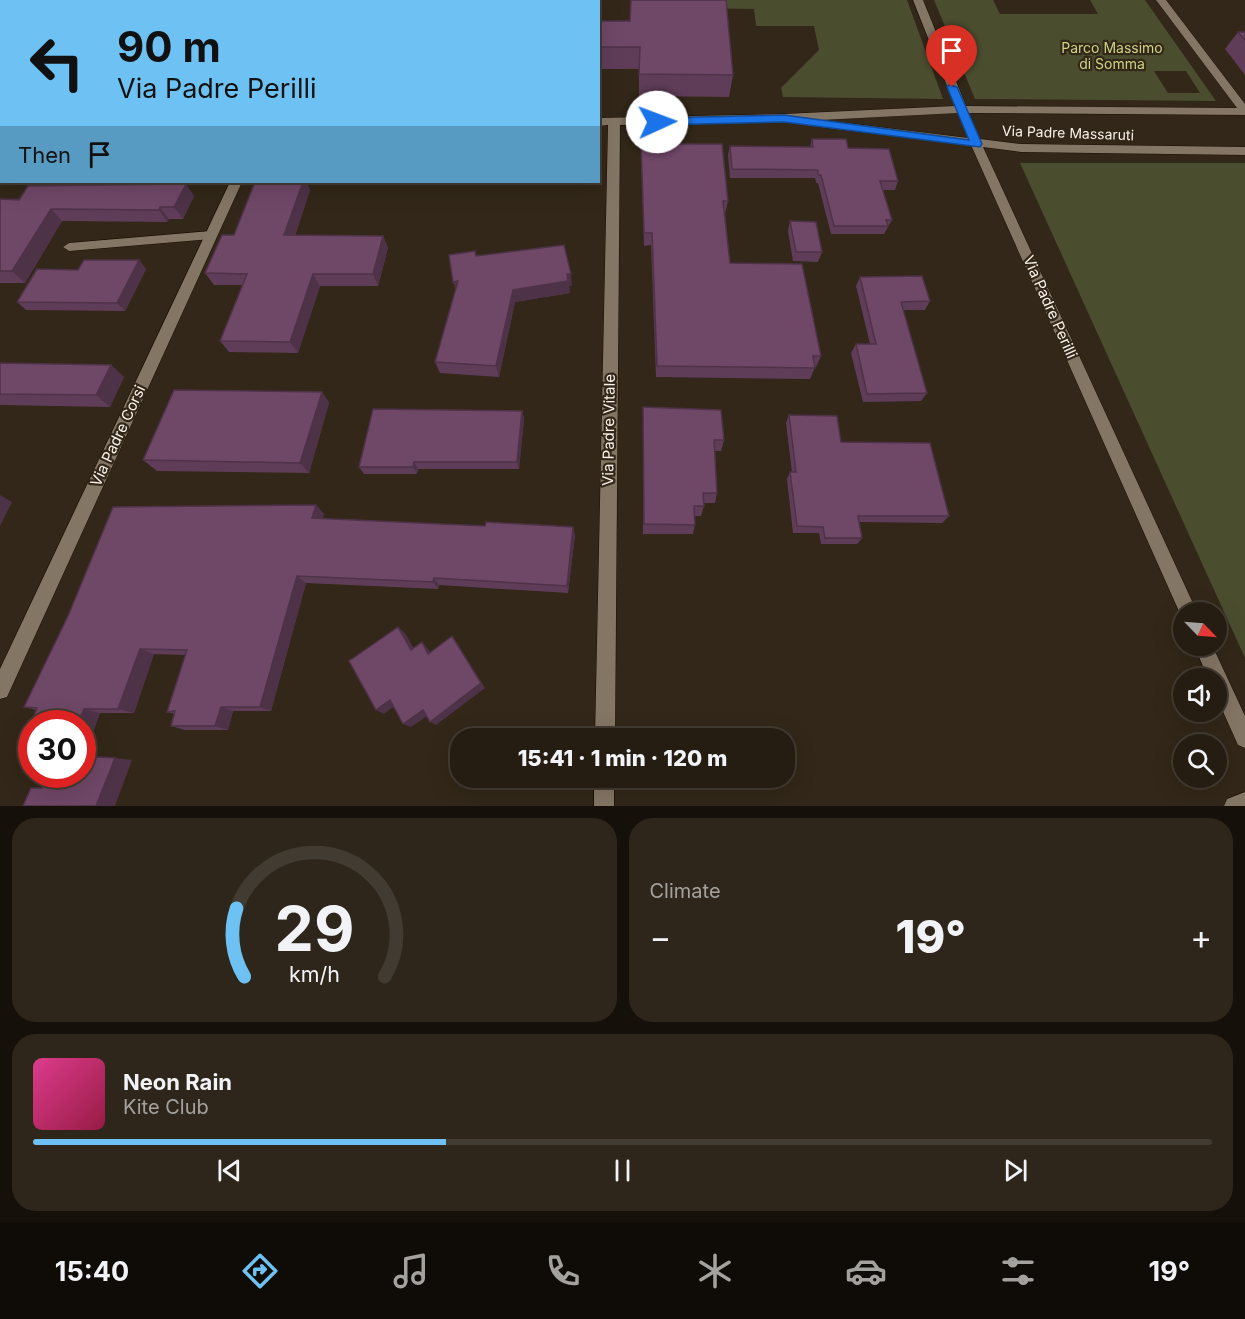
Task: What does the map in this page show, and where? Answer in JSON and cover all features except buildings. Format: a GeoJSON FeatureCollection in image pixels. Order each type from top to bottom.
{"type":"FeatureCollection","features":[{"type":"Feature","properties":{"kind":"street","name":"Via Padre Perilli"},"geometry":{"type":"LineString","coordinates":[[918,0],[976,144],[1183,602]]}},
{"type":"Feature","properties":{"kind":"street"},"geometry":{"type":"LineString","coordinates":[[1161,0],[1245,112]]}},
{"type":"Feature","properties":{"kind":"street","name":"Via Padre Massaruti"},"geometry":{"type":"LineString","coordinates":[[606,122],[784,118],[961,109],[1245,112]]}},
{"type":"Feature","properties":{"kind":"street","name":"Via Padre Massaruti"},"geometry":{"type":"LineString","coordinates":[[784,118],[976,144],[1052,150],[1245,151]]}},
{"type":"Feature","properties":{"kind":"street","name":"Via Padre Vitale"},"geometry":{"type":"LineString","coordinates":[[605,728],[606,122]]}},
{"type":"Feature","properties":{"kind":"street","name":"Via Padre Corsi"},"geometry":{"type":"LineString","coordinates":[[0,690],[236,183]]}},
{"type":"Feature","properties":{"kind":"street"},"geometry":{"type":"LineString","coordinates":[[1208,656],[1245,738]]}},
{"type":"Feature","properties":{"kind":"street"},"geometry":{"type":"LineString","coordinates":[[604,788],[604,806]]}},
{"type":"Feature","properties":{"kind":"street"},"geometry":{"type":"LineString","coordinates":[[1234,806],[1245,802]]}},
{"type":"Feature","properties":{"kind":"lane"},"geometry":{"type":"LineString","coordinates":[[69,247],[211,235]]}},
{"type":"Feature","properties":{"kind":"green space"},"geometry":{"type":"Polygon","coordinates":[[[684,0],[907,0],[943,99],[783,97],[781,88],[819,50],[814,26],[756,26],[754,9],[684,8],[684,0]]]}},
{"type":"Feature","properties":{"kind":"green space","name":"Parco Massimo di Somma"},"geometry":{"type":"Polygon","coordinates":[[[934,0],[993,0],[1000,14],[1098,14],[1090,0],[1145,0],[1216,101],[975,99],[934,0]],[[1154,71],[1168,93],[1200,93],[1186,71],[1154,71]]]}},
{"type":"Feature","properties":{"kind":"green space"},"geometry":{"type":"Polygon","coordinates":[[[1020,163],[1245,163],[1245,658],[1227,618],[1227,602],[1220,602],[1020,163]]]}},
{"type":"Feature","properties":{"kind":"route"},"geometry":{"type":"LineString","coordinates":[[657,122],[784,118],[976,144],[952,87]]}}]}
